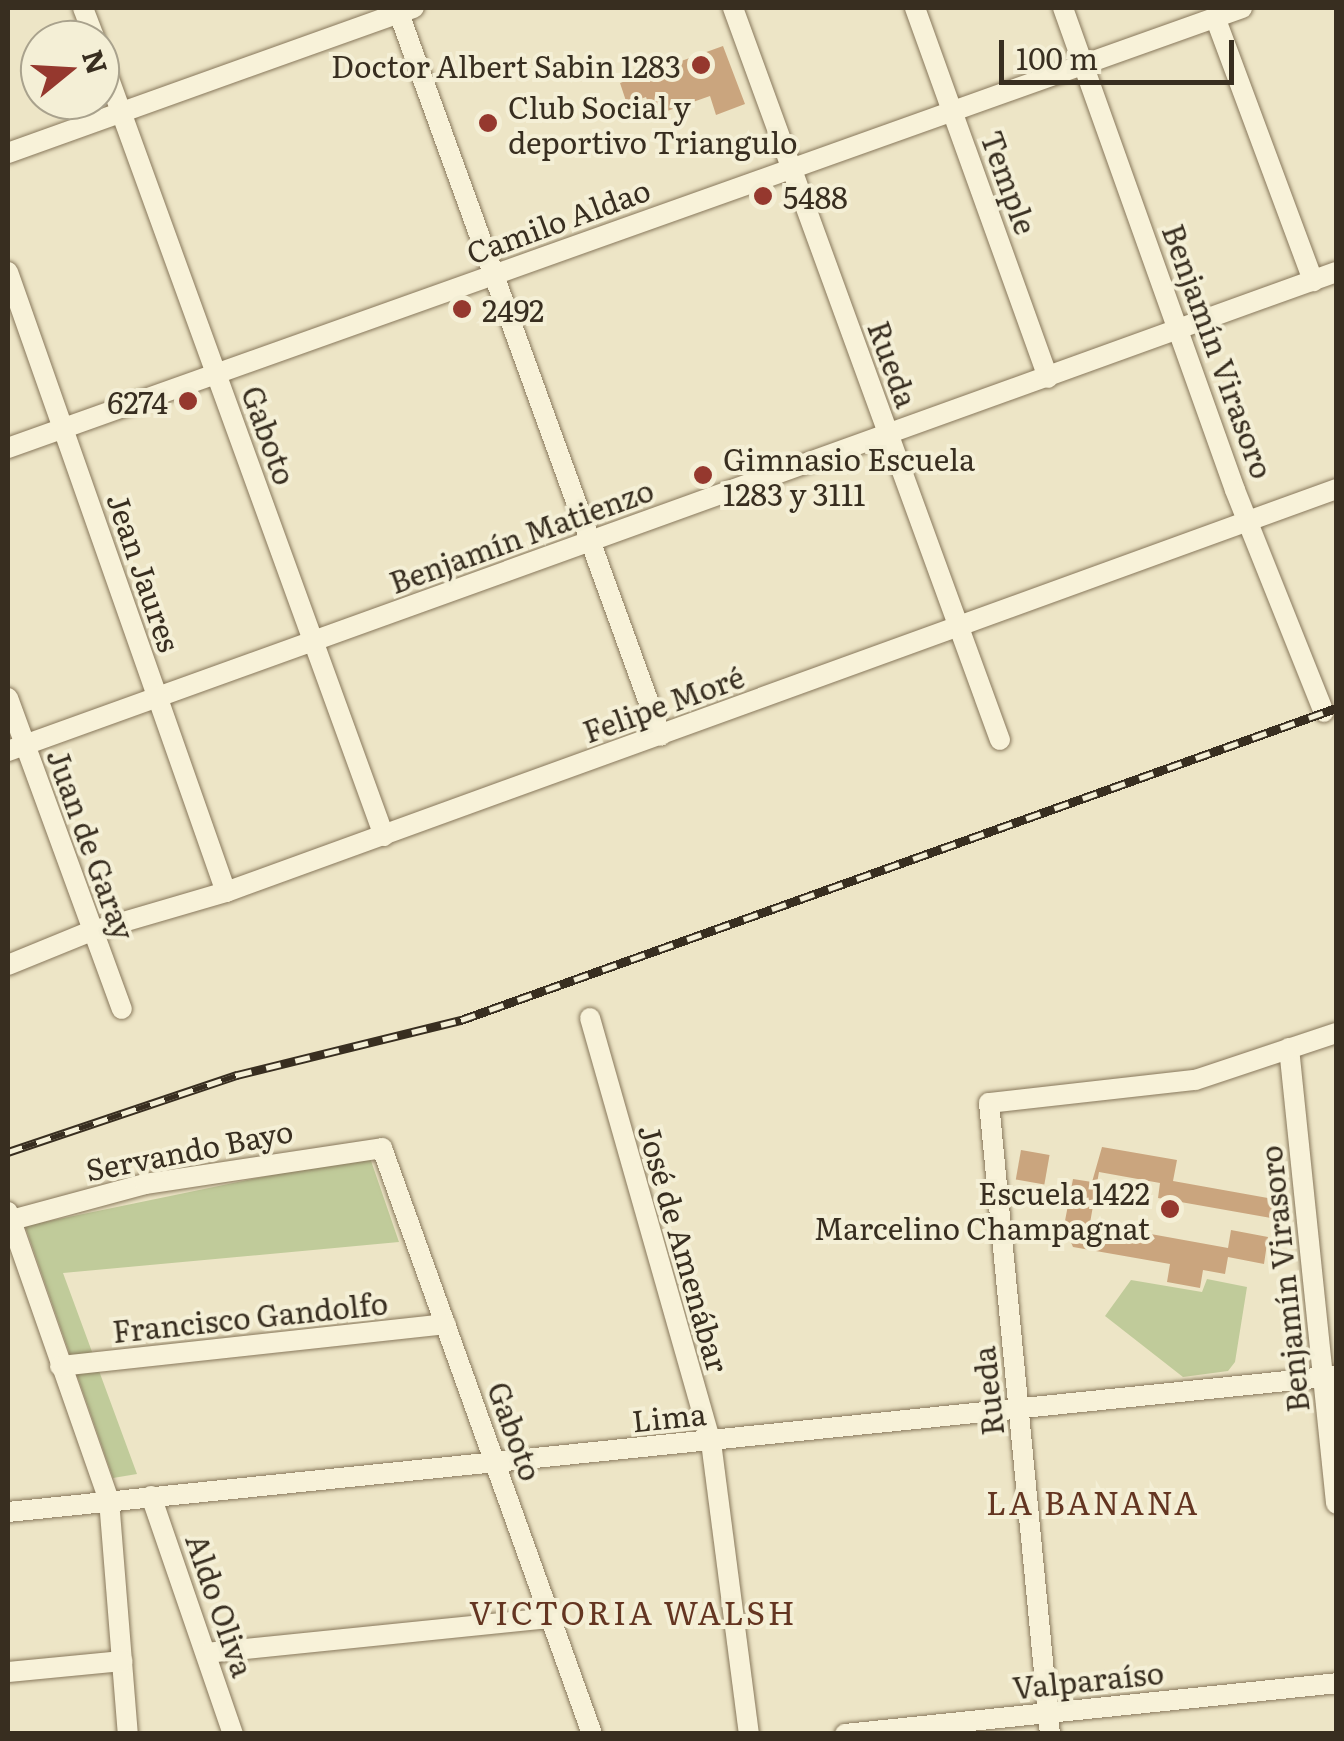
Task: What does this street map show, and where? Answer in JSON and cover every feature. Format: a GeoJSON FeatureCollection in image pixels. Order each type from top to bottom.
{"type":"FeatureCollection","features":[{"type":"Feature","properties":{"kind":"street","name":"Rueda"},"geometry":{"type":"LineString","coordinates":[[733,8],[1000,740]]}},
{"type":"Feature","properties":{"kind":"street","name":"Temple"},"geometry":{"type":"LineString","coordinates":[[915,8],[1048,378]]}},
{"type":"Feature","properties":{"kind":"street","name":"Benjamín Virasoro"},"geometry":{"type":"LineString","coordinates":[[1064,8],[1248,518],[1324,712]]}},
{"type":"Feature","properties":{"kind":"street","name":"Camilo Aldao"},"geometry":{"type":"LineString","coordinates":[[8,448],[1242,8]]}},
{"type":"Feature","properties":{"kind":"street"},"geometry":{"type":"LineString","coordinates":[[8,154],[403,9],[494,274],[662,736]]}},
{"type":"Feature","properties":{"kind":"street"},"geometry":{"type":"LineString","coordinates":[[1215,17],[1313,281]]}},
{"type":"Feature","properties":{"kind":"street","name":"Gaboto"},"geometry":{"type":"LineString","coordinates":[[121,112],[384,836]]}},
{"type":"Feature","properties":{"kind":"street","name":"Jean Jaures"},"geometry":{"type":"LineString","coordinates":[[8,272],[226,892]]}},
{"type":"Feature","properties":{"kind":"street","name":"Benjamín Matienzo"},"geometry":{"type":"LineString","coordinates":[[16,748],[1336,272]]}},
{"type":"Feature","properties":{"kind":"street","name":"Felipe Moré"},"geometry":{"type":"LineString","coordinates":[[8,965],[90,932],[226,892],[384,836],[1336,488]]}},
{"type":"Feature","properties":{"kind":"street","name":"Juan de Garay"},"geometry":{"type":"LineString","coordinates":[[8,698],[16,748],[122,1009]]}},
{"type":"Feature","properties":{"kind":"street","name":"José de Amenábar"},"geometry":{"type":"LineString","coordinates":[[590,1018],[711,1442],[749,1734]]}},
{"type":"Feature","properties":{"kind":"street"},"geometry":{"type":"LineString","coordinates":[[1289,1048],[1336,1033]]}},
{"type":"Feature","properties":{"kind":"street","name":"Rueda"},"geometry":{"type":"LineString","coordinates":[[1049,1723],[989,1103],[1194,1080],[1289,1048]]}},
{"type":"Feature","properties":{"kind":"street","name":"Benjamín Virasoro"},"geometry":{"type":"LineString","coordinates":[[1289,1048],[1330,1377],[1336,1504]]}},
{"type":"Feature","properties":{"kind":"street","name":"Gaboto"},"geometry":{"type":"LineString","coordinates":[[382,1148],[592,1734]]}},
{"type":"Feature","properties":{"kind":"street","name":"Servando Bayo"},"geometry":{"type":"LineString","coordinates":[[8,1218],[145,1184],[382,1148]]}},
{"type":"Feature","properties":{"kind":"street"},"geometry":{"type":"LineString","coordinates":[[8,1218],[108,1500],[128,1734]]}},
{"type":"Feature","properties":{"kind":"street","name":"Francisco Gandolfo"},"geometry":{"type":"LineString","coordinates":[[60,1366],[446,1324]]}},
{"type":"Feature","properties":{"kind":"street","name":"Lima"},"geometry":{"type":"LineString","coordinates":[[8,1512],[1330,1377]]}},
{"type":"Feature","properties":{"kind":"street","name":"Aldo Oliva"},"geometry":{"type":"LineString","coordinates":[[152,1496],[233,1734]]}},
{"type":"Feature","properties":{"kind":"street"},"geometry":{"type":"LineString","coordinates":[[206,1653],[551,1618]]}},
{"type":"Feature","properties":{"kind":"street"},"geometry":{"type":"LineString","coordinates":[[8,1672],[122,1661]]}},
{"type":"Feature","properties":{"kind":"street","name":"Valparaíso"},"geometry":{"type":"LineString","coordinates":[[845,1734],[1049,1723],[1336,1684]]}},
{"type":"Feature","properties":{"kind":"green space"},"geometry":{"type":"Polygon","coordinates":[[[369,1155],[399,1242],[63,1273],[137,1474],[113,1478],[25,1226],[369,1155]]]}},
{"type":"Feature","properties":{"kind":"green space"},"geometry":{"type":"Polygon","coordinates":[[[1207,1279],[1247,1287],[1235,1362],[1228,1371],[1183,1377],[1105,1316],[1131,1280],[1202,1292],[1207,1279]]]}},
{"type":"Feature","properties":{"kind":"building","name":"Doctor Albert Sabin 1283"},"geometry":{"type":"Polygon","coordinates":[[[723,46],[745,104],[716,115],[710,96],[653,116],[646,97],[627,104],[620,83],[723,46]]]}},
{"type":"Feature","properties":{"kind":"building"},"geometry":{"type":"Polygon","coordinates":[[[1102,1147],[1177,1160],[1173,1181],[1274,1199],[1271,1218],[1158,1198],[1160,1183],[1099,1172],[1090,1223],[1228,1248],[1231,1230],[1268,1237],[1264,1264],[1228,1257],[1225,1274],[1203,1270],[1200,1288],[1167,1282],[1170,1264],[1073,1247],[1064,1226],[1073,1179],[1092,1182],[1102,1147]]]}},
{"type":"Feature","properties":{"kind":"building"},"geometry":{"type":"Polygon","coordinates":[[[1021,1150],[1050,1155],[1044,1185],[1016,1180],[1021,1150]]]}},
{"type":"Feature","properties":{"kind":"railway"},"geometry":{"type":"LineString","coordinates":[[8,1152],[237,1075],[461,1020],[1336,708]]}},
{"type":"Feature","properties":{"kind":"place","name":"Doctor Albert Sabin 1283"},"geometry":{"type":"Point","coordinates":[701,65]}},
{"type":"Feature","properties":{"kind":"place","name":"Club Social y deportivo Triangulo"},"geometry":{"type":"Point","coordinates":[488,123]}},
{"type":"Feature","properties":{"kind":"place","name":"5488"},"geometry":{"type":"Point","coordinates":[763,196]}},
{"type":"Feature","properties":{"kind":"place","name":"2492"},"geometry":{"type":"Point","coordinates":[462,309]}},
{"type":"Feature","properties":{"kind":"place","name":"6274"},"geometry":{"type":"Point","coordinates":[188,401]}},
{"type":"Feature","properties":{"kind":"place","name":"Gimnasio Escuela 1283 y 3111"},"geometry":{"type":"Point","coordinates":[703,475]}},
{"type":"Feature","properties":{"kind":"place","name":"Escuela 1422 Marcelino Champagnat"},"geometry":{"type":"Point","coordinates":[1170,1209]}},
{"type":"Feature","properties":{"kind":"district","name":"LA BANANA"},"geometry":{"type":"Point","coordinates":[1093,1501]}},
{"type":"Feature","properties":{"kind":"district","name":"VICTORIA WALSH"},"geometry":{"type":"Point","coordinates":[633,1611]}}]}
